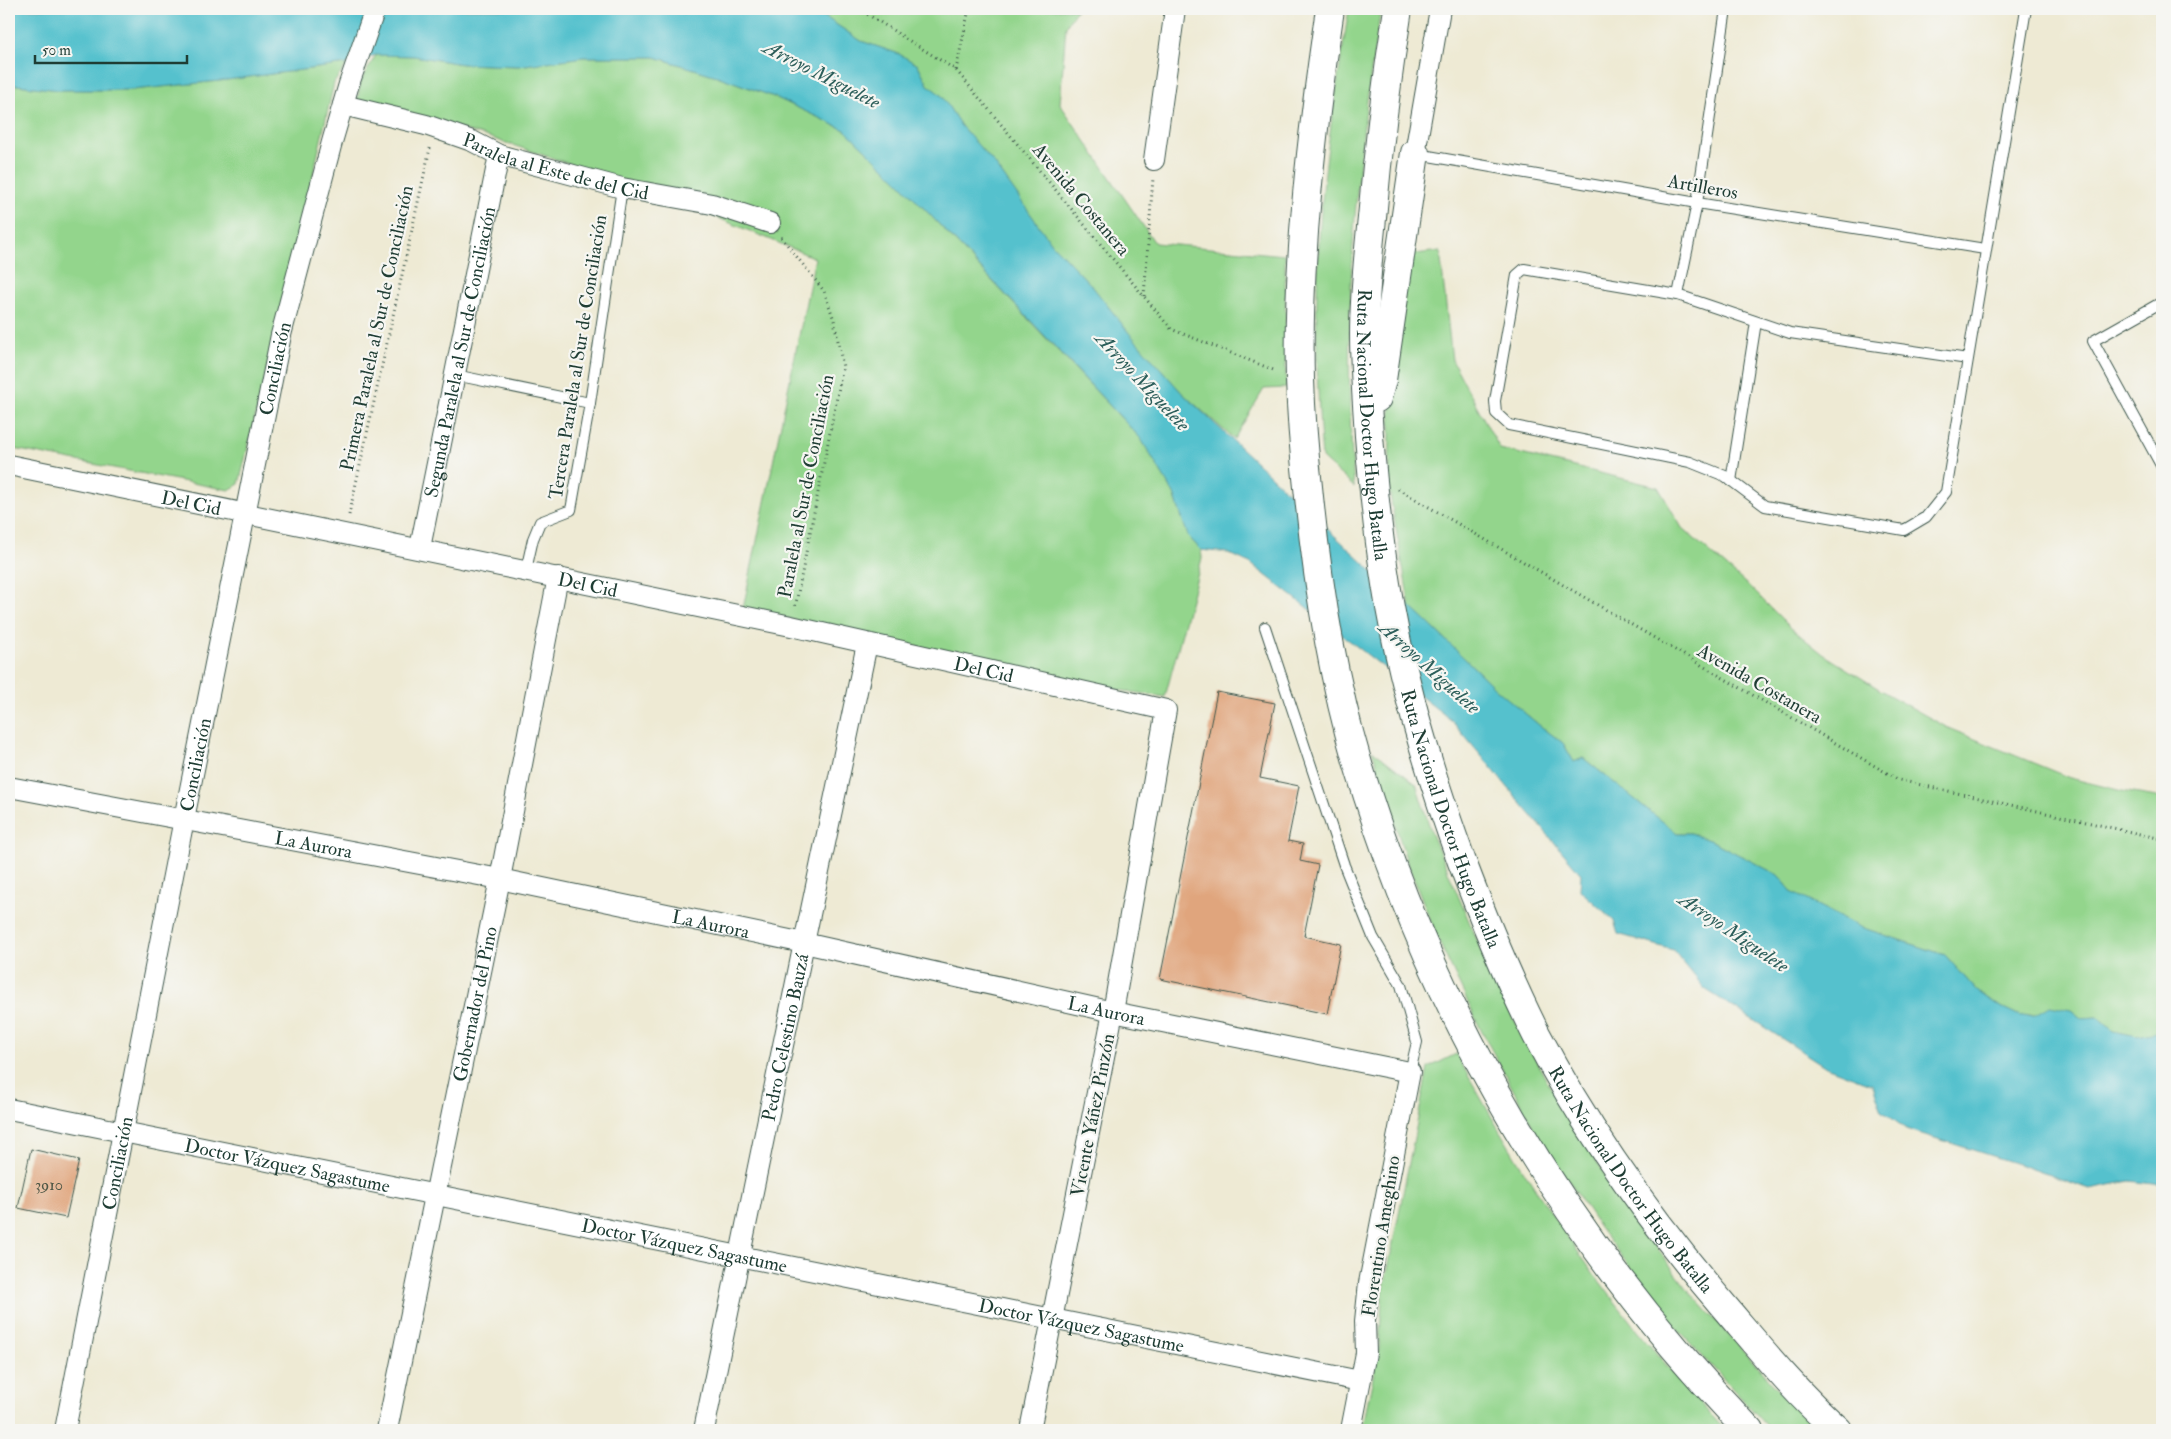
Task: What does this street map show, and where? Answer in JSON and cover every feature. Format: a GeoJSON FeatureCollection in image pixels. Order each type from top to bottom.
{"type":"FeatureCollection","features":[{"type":"Feature","properties":{"kind":"highway"},"geometry":{"type":"LineString","coordinates":[[1330,9],[1308,182],[1300,322],[1300,380],[1304,448],[1317,568],[1331,644],[1357,761],[1387,853],[1413,922],[1443,991],[1477,1060],[1515,1127],[1557,1194],[1609,1268],[1661,1333],[1748,1430]]}},
{"type":"Feature","properties":{"kind":"highway","name":"Ruta Nacional Doctor Hugo Batalla"},"geometry":{"type":"LineString","coordinates":[[1398,9],[1385,91],[1365,280],[1364,338],[1376,516],[1386,586],[1398,648],[1418,725],[1449,825],[1503,965],[1537,1036],[1575,1102],[1612,1160],[1653,1218],[1706,1285],[1766,1356],[1838,1430]]}},
{"type":"Feature","properties":{"kind":"highway"},"geometry":{"type":"LineString","coordinates":[[1369,431],[1382,380],[1414,153]]}},
{"type":"Feature","properties":{"kind":"street","name":"Conciliación"},"geometry":{"type":"LineString","coordinates":[[65,1430],[281,335],[332,142],[349,84],[375,9]]}},
{"type":"Feature","properties":{"kind":"street"},"geometry":{"type":"LineString","coordinates":[[1154,160],[1175,9]]}},
{"type":"Feature","properties":{"kind":"street"},"geometry":{"type":"LineString","coordinates":[[1414,153],[1440,9]]}},
{"type":"Feature","properties":{"kind":"street","name":"Paralela al Este de del Cid"},"geometry":{"type":"LineString","coordinates":[[344,105],[472,140],[499,155],[622,188],[712,204],[770,222]]}},
{"type":"Feature","properties":{"kind":"street","name":"Segunda Paralela al Sur de Conciliación"},"geometry":{"type":"LineString","coordinates":[[420,548],[499,155]]}},
{"type":"Feature","properties":{"kind":"street","name":"Del Cid"},"geometry":{"type":"LineString","coordinates":[[9,465],[246,515],[420,548],[791,626],[1166,710]]}},
{"type":"Feature","properties":{"kind":"street","name":"Gobernador del Pino"},"geometry":{"type":"LineString","coordinates":[[387,1430],[500,879],[558,577]]}},
{"type":"Feature","properties":{"kind":"street","name":"Pedro Celestino Bauzá"},"geometry":{"type":"LineString","coordinates":[[704,1430],[867,644]]}},
{"type":"Feature","properties":{"kind":"street","name":"Vicente Yáñez Pinzón"},"geometry":{"type":"LineString","coordinates":[[1030,1430],[1050,1319],[1113,1012],[1166,710]]}},
{"type":"Feature","properties":{"kind":"street","name":"La Aurora"},"geometry":{"type":"LineString","coordinates":[[9,786],[500,879],[804,943],[1113,1012],[1410,1072]]}},
{"type":"Feature","properties":{"kind":"street","name":"Florentino Ameghino"},"geometry":{"type":"LineString","coordinates":[[1351,1430],[1366,1353],[1365,1321],[1369,1283],[1410,1072]]}},
{"type":"Feature","properties":{"kind":"street","name":"Doctor Vázquez Sagastume"},"geometry":{"type":"LineString","coordinates":[[9,1109],[1360,1381]]}},
{"type":"Feature","properties":{"kind":"lane"},"geometry":{"type":"LineString","coordinates":[[1678,295],[1697,203],[1726,9]]}},
{"type":"Feature","properties":{"kind":"lane"},"geometry":{"type":"LineString","coordinates":[[1968,359],[1790,333],[1678,295],[1524,269],[1517,274],[1495,402],[1496,413],[1509,425],[1690,462],[1725,476],[1765,506],[1904,530],[1926,517],[1946,492],[2026,9]]}},
{"type":"Feature","properties":{"kind":"lane","name":"Artilleros"},"geometry":{"type":"LineString","coordinates":[[1414,153],[1697,203],[1986,249]]}},
{"type":"Feature","properties":{"kind":"lane","name":"Tercera Paralela al Sur de Conciliación"},"geometry":{"type":"LineString","coordinates":[[526,570],[533,539],[540,522],[571,510],[590,402],[622,188]]}},
{"type":"Feature","properties":{"kind":"lane"},"geometry":{"type":"LineString","coordinates":[[2162,302],[2093,341],[2162,467]]}},
{"type":"Feature","properties":{"kind":"lane"},"geometry":{"type":"LineString","coordinates":[[1731,481],[1756,322]]}},
{"type":"Feature","properties":{"kind":"lane"},"geometry":{"type":"LineString","coordinates":[[455,375],[590,402]]}},
{"type":"Feature","properties":{"kind":"lane"},"geometry":{"type":"LineString","coordinates":[[1265,627],[1344,865],[1374,937],[1401,985],[1417,1042],[1410,1072]]}},
{"type":"Feature","properties":{"kind":"path","name":"Avenida Costanera"},"geometry":{"type":"LineString","coordinates":[[859,9],[956,70],[1171,329],[1300,380]]}},
{"type":"Feature","properties":{"kind":"path"},"geometry":{"type":"LineString","coordinates":[[956,70],[970,9]]}},
{"type":"Feature","properties":{"kind":"path","name":"Primera Paralela al Sur de Conciliación"},"geometry":{"type":"LineString","coordinates":[[345,533],[434,129]]}},
{"type":"Feature","properties":{"kind":"path"},"geometry":{"type":"LineString","coordinates":[[1144,296],[1154,160]]}},
{"type":"Feature","properties":{"kind":"path","name":"Paralela al Sur de Conciliación"},"geometry":{"type":"LineString","coordinates":[[770,222],[824,291],[834,320],[843,367],[791,626]]}},
{"type":"Feature","properties":{"kind":"path","name":"Avenida Costanera"},"geometry":{"type":"LineString","coordinates":[[1372,475],[1899,780],[2162,839]]}},
{"type":"Feature","properties":{"kind":"green space"},"geometry":{"type":"Polygon","coordinates":[[[809,9],[1077,9],[1066,26],[1060,104],[1155,243],[1285,255],[1286,388],[1264,389],[1234,439],[1182,393],[1129,333],[1092,286],[1052,244],[994,163],[961,126],[941,95],[928,85],[918,65],[899,54],[861,41],[816,11],[809,9]]]}},
{"type":"Feature","properties":{"kind":"green space"},"geometry":{"type":"Polygon","coordinates":[[[1349,9],[1381,9],[1357,187],[1353,247],[1349,367],[1354,487],[1322,458],[1317,354],[1318,250],[1324,181],[1349,9]]]}},
{"type":"Feature","properties":{"kind":"green space"},"geometry":{"type":"Polygon","coordinates":[[[376,55],[414,56],[462,64],[518,66],[583,57],[655,57],[717,76],[777,98],[845,130],[899,182],[1141,439],[1174,494],[1188,536],[1201,550],[1202,558],[1165,697],[1119,690],[743,609],[815,258],[653,191],[479,134],[357,101],[361,81],[376,55]]]}},
{"type":"Feature","properties":{"kind":"green space"},"geometry":{"type":"Polygon","coordinates":[[[347,64],[334,83],[239,484],[229,490],[9,448],[9,84],[59,90],[132,90],[219,81],[347,64]]]}},
{"type":"Feature","properties":{"kind":"green space"},"geometry":{"type":"Polygon","coordinates":[[[1440,251],[1452,360],[1500,449],[1658,487],[1682,528],[1753,590],[1791,628],[1823,654],[1887,694],[1948,728],[2070,778],[2122,791],[2162,798],[2162,1031],[2137,1036],[2113,1031],[2098,1017],[2081,1018],[2071,1010],[2020,1016],[1999,1006],[1977,991],[1945,955],[1860,927],[1793,893],[1778,875],[1714,842],[1690,833],[1677,833],[1583,758],[1574,762],[1563,743],[1496,689],[1410,607],[1389,489],[1391,375],[1407,255],[1440,251]]]}},
{"type":"Feature","properties":{"kind":"green space"},"geometry":{"type":"Polygon","coordinates":[[[1372,750],[1416,784],[1432,834],[1497,987],[1549,1085],[1613,1188],[1689,1291],[1790,1402],[1820,1430],[1771,1430],[1679,1331],[1599,1227],[1535,1130],[1482,1032],[1440,944],[1407,862],[1372,750]]]}},
{"type":"Feature","properties":{"kind":"green space"},"geometry":{"type":"Polygon","coordinates":[[[1456,1054],[1515,1157],[1593,1273],[1679,1380],[1725,1430],[1362,1430],[1379,1349],[1382,1298],[1428,1068],[1456,1054]]]}},
{"type":"Feature","properties":{"kind":"water","name":"Arroyo Miguelete"},"geometry":{"type":"Polygon","coordinates":[[[9,9],[809,9],[816,11],[861,41],[899,54],[918,65],[928,85],[941,95],[961,126],[994,163],[1052,244],[1092,286],[1129,333],[1182,393],[1496,689],[1563,743],[1574,762],[1583,758],[1677,833],[1690,833],[1714,842],[1778,875],[1793,893],[1860,927],[1945,955],[1977,991],[1999,1006],[2020,1016],[2035,1015],[2050,1006],[2071,1010],[2081,1018],[2098,1017],[2113,1031],[2137,1036],[2162,1031],[2162,1185],[2130,1181],[2089,1189],[2024,1166],[1906,1129],[1882,1111],[1873,1085],[1826,1067],[1705,989],[1673,950],[1618,934],[1614,921],[1580,890],[1581,874],[1451,720],[1250,563],[1228,553],[1201,550],[1188,536],[1174,494],[1141,439],[899,182],[845,130],[777,98],[717,76],[655,57],[583,57],[518,66],[462,64],[414,56],[376,55],[347,64],[219,81],[132,90],[59,90],[9,84],[9,9]]]}},
{"type":"Feature","properties":{"kind":"building"},"geometry":{"type":"Polygon","coordinates":[[[1217,692],[1275,703],[1260,778],[1299,786],[1288,841],[1303,844],[1300,861],[1318,865],[1304,936],[1341,944],[1327,1014],[1160,979],[1217,692]]]}},
{"type":"Feature","properties":{"kind":"building"},"geometry":{"type":"Polygon","coordinates":[[[31,1149],[79,1160],[66,1218],[18,1208],[31,1149]]]}}]}
